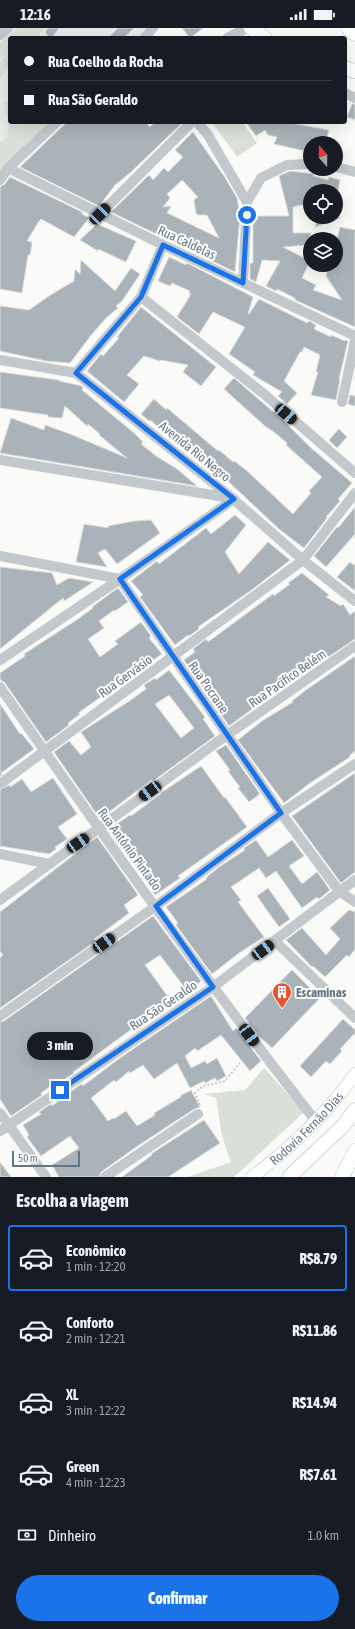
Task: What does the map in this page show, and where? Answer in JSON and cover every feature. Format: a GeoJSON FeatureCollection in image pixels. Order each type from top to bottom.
{"type":"FeatureCollection","features":[{"type":"Feature","properties":{"kind":"highway"},"geometry":{"type":"LineString","coordinates":[[251,28],[262,36]]}},
{"type":"Feature","properties":{"kind":"highway"},"geometry":{"type":"LineString","coordinates":[[348,28],[355,34]]}},
{"type":"Feature","properties":{"kind":"highway","name":"Rodovia Fernão Dias"},"geometry":{"type":"LineString","coordinates":[[289,1177],[343,1126],[355,1110]]}},
{"type":"Feature","properties":{"kind":"highway"},"geometry":{"type":"LineString","coordinates":[[342,1177],[355,1151]]}},
{"type":"Feature","properties":{"kind":"main road","name":"Rodovia Fernão Dias"},"geometry":{"type":"LineString","coordinates":[[252,1177],[269,1164],[315,1120],[355,1074]]}},
{"type":"Feature","properties":{"kind":"street"},"geometry":{"type":"LineString","coordinates":[[0,35],[8,28]]}},
{"type":"Feature","properties":{"kind":"street"},"geometry":{"type":"LineString","coordinates":[[146,36],[153,28]]}},
{"type":"Feature","properties":{"kind":"street"},"geometry":{"type":"LineString","coordinates":[[231,36],[247,28]]}},
{"type":"Feature","properties":{"kind":"street"},"geometry":{"type":"LineString","coordinates":[[0,180],[8,168],[55,124]]}},
{"type":"Feature","properties":{"kind":"street"},"geometry":{"type":"LineString","coordinates":[[100,214],[190,124]]}},
{"type":"Feature","properties":{"kind":"street"},"geometry":{"type":"LineString","coordinates":[[199,124],[208,135],[248,202]]}},
{"type":"Feature","properties":{"kind":"street"},"geometry":{"type":"LineString","coordinates":[[243,283],[248,202],[261,178],[287,164],[303,164]]}},
{"type":"Feature","properties":{"kind":"street","name":"Rua Caldelas"},"geometry":{"type":"LineString","coordinates":[[8,168],[163,245],[355,336]]}},
{"type":"Feature","properties":{"kind":"street"},"geometry":{"type":"LineString","coordinates":[[343,169],[355,172]]}},
{"type":"Feature","properties":{"kind":"street"},"geometry":{"type":"LineString","coordinates":[[76,373],[141,297],[163,245]]}},
{"type":"Feature","properties":{"kind":"street"},"geometry":{"type":"LineString","coordinates":[[141,297],[264,394],[355,473]]}},
{"type":"Feature","properties":{"kind":"street"},"geometry":{"type":"LineString","coordinates":[[342,402],[355,341]]}},
{"type":"Feature","properties":{"kind":"street","name":"Avenida Rio Negro"},"geometry":{"type":"LineString","coordinates":[[0,360],[76,373],[233,499],[303,560],[355,601]]}},
{"type":"Feature","properties":{"kind":"street"},"geometry":{"type":"LineString","coordinates":[[0,460],[233,499]]}},
{"type":"Feature","properties":{"kind":"street","name":"Rua Gervásio"},"geometry":{"type":"LineString","coordinates":[[0,784],[303,560],[355,493]]}},
{"type":"Feature","properties":{"kind":"street"},"geometry":{"type":"LineString","coordinates":[[0,660],[120,579],[233,499]]}},
{"type":"Feature","properties":{"kind":"street"},"geometry":{"type":"LineString","coordinates":[[0,556],[120,579]]}},
{"type":"Feature","properties":{"kind":"street","name":"Rua Pocrane"},"geometry":{"type":"LineString","coordinates":[[120,579],[281,813],[339,891],[355,902]]}},
{"type":"Feature","properties":{"kind":"street","name":"Rua Pacífico Belém"},"geometry":{"type":"LineString","coordinates":[[0,900],[227,735],[355,646]]}},
{"type":"Feature","properties":{"kind":"street","name":"Rua Antônio Pintado"},"geometry":{"type":"LineString","coordinates":[[0,687],[213,987],[258,1048],[315,1120]]}},
{"type":"Feature","properties":{"kind":"street"},"geometry":{"type":"LineString","coordinates":[[0,1016],[156,906],[281,813],[355,764]]}},
{"type":"Feature","properties":{"kind":"street"},"geometry":{"type":"LineString","coordinates":[[0,854],[49,864]]}},
{"type":"Feature","properties":{"kind":"street","name":"Rua São Geraldo"},"geometry":{"type":"LineString","coordinates":[[4,1128],[213,987],[355,880]]}},
{"type":"Feature","properties":{"kind":"street"},"geometry":{"type":"LineString","coordinates":[[275,941],[355,1018]]}},
{"type":"Feature","properties":{"kind":"street"},"geometry":{"type":"LineString","coordinates":[[0,1113],[4,1128],[46,1177]]}},
{"type":"Feature","properties":{"kind":"street"},"geometry":{"type":"LineString","coordinates":[[105,1177],[198,1114]]}},
{"type":"Feature","properties":{"kind":"path"},"geometry":{"type":"LineString","coordinates":[[198,1114],[201,1106],[195,1093],[203,1086],[225,1081],[244,1058],[258,1048]]}},
{"type":"Feature","properties":{"kind":"shaded area"},"geometry":{"type":"Polygon","coordinates":[[[15,28],[146,28],[138,36],[8,36],[8,124],[49,124],[0,177],[0,41],[15,28]]]}},
{"type":"Feature","properties":{"kind":"shaded area"},"geometry":{"type":"Polygon","coordinates":[[[18,28],[45,28],[38,36],[8,36],[8,69],[0,79],[0,63],[6,55],[0,58],[0,42],[18,28]]]}},
{"type":"Feature","properties":{"kind":"shaded area"},"geometry":{"type":"Polygon","coordinates":[[[4,102],[8,102],[8,121],[4,102]]]}},
{"type":"Feature","properties":{"kind":"shaded area"},"geometry":{"type":"Polygon","coordinates":[[[9,124],[49,124],[0,175],[0,142],[7,138],[9,124]]]}},
{"type":"Feature","properties":{"kind":"shaded area"},"geometry":{"type":"Polygon","coordinates":[[[213,124],[243,124],[257,143],[237,157],[213,124]]]}},
{"type":"Feature","properties":{"kind":"shaded area"},"geometry":{"type":"Polygon","coordinates":[[[264,1068],[304,1112],[233,1177],[187,1177],[231,1162],[222,1136],[216,1098],[204,1094],[245,1090],[264,1068]]]}},
{"type":"Feature","properties":{"kind":"building"},"geometry":{"type":"Polygon","coordinates":[[[48,28],[59,28],[53,36],[48,36],[45,32],[48,28]]]}},
{"type":"Feature","properties":{"kind":"building"},"geometry":{"type":"Polygon","coordinates":[[[118,28],[134,28],[126,36],[110,36],[118,28]]]}},
{"type":"Feature","properties":{"kind":"building"},"geometry":{"type":"Polygon","coordinates":[[[182,28],[203,28],[193,36],[188,36],[182,28]]]}},
{"type":"Feature","properties":{"kind":"building"},"geometry":{"type":"Polygon","coordinates":[[[352,104],[355,104],[355,120],[347,117],[352,104]]]}},
{"type":"Feature","properties":{"kind":"building"},"geometry":{"type":"Polygon","coordinates":[[[65,124],[147,124],[150,127],[153,124],[181,124],[131,172],[115,185],[99,206],[20,167],[65,124]]]}},
{"type":"Feature","properties":{"kind":"building"},"geometry":{"type":"Polygon","coordinates":[[[247,124],[296,124],[329,130],[327,136],[303,136],[303,150],[274,144],[277,137],[268,135],[265,130],[256,136],[247,124]]]}},
{"type":"Feature","properties":{"kind":"building"},"geometry":{"type":"Polygon","coordinates":[[[193,132],[224,176],[237,198],[240,216],[235,272],[111,212],[149,175],[153,180],[164,168],[168,172],[183,157],[175,150],[193,132]],[[182,180],[167,194],[170,198],[163,207],[171,206],[167,213],[219,238],[207,215],[198,215],[196,213],[194,200],[198,197],[182,180]]]}},
{"type":"Feature","properties":{"kind":"building"},"geometry":{"type":"Polygon","coordinates":[[[290,171],[303,173],[303,176],[313,176],[328,180],[329,177],[340,180],[339,184],[303,184],[303,205],[293,207],[293,233],[303,233],[303,245],[283,247],[303,257],[303,272],[305,272],[302,278],[316,285],[313,290],[342,300],[326,276],[327,272],[343,272],[343,232],[339,232],[340,227],[355,230],[355,327],[295,300],[295,298],[277,289],[276,291],[266,286],[280,261],[262,260],[256,282],[250,279],[250,263],[253,263],[253,216],[289,216],[279,176],[290,171]]]}},
{"type":"Feature","properties":{"kind":"building"},"geometry":{"type":"Polygon","coordinates":[[[10,177],[82,212],[82,214],[89,218],[74,237],[41,219],[39,221],[27,241],[32,242],[30,255],[28,255],[22,293],[0,289],[0,187],[5,184],[10,177]]]}},
{"type":"Feature","properties":{"kind":"building"},"geometry":{"type":"Polygon","coordinates":[[[97,224],[136,241],[126,262],[98,249],[98,251],[80,240],[97,224]]]}},
{"type":"Feature","properties":{"kind":"building"},"geometry":{"type":"Polygon","coordinates":[[[316,224],[323,224],[315,227],[316,224]]]}},
{"type":"Feature","properties":{"kind":"building"},"geometry":{"type":"Polygon","coordinates":[[[169,257],[186,265],[187,263],[253,297],[248,314],[259,299],[307,323],[309,321],[316,325],[314,329],[331,337],[331,335],[348,341],[339,379],[336,400],[311,395],[318,372],[316,372],[320,355],[304,347],[302,352],[300,352],[284,381],[297,393],[287,404],[278,396],[282,392],[253,375],[255,372],[229,354],[245,327],[213,312],[199,334],[177,317],[191,294],[189,294],[190,291],[172,283],[170,286],[158,281],[169,257]]]}},
{"type":"Feature","properties":{"kind":"building"},"geometry":{"type":"Polygon","coordinates":[[[81,260],[115,291],[131,268],[140,274],[122,301],[116,306],[118,308],[107,317],[92,334],[70,363],[46,361],[0,351],[0,306],[29,310],[74,281],[75,269],[80,274],[81,260]]]}},
{"type":"Feature","properties":{"kind":"building"},"geometry":{"type":"Polygon","coordinates":[[[141,307],[216,367],[201,386],[183,372],[188,365],[160,361],[144,356],[127,375],[139,384],[124,402],[87,371],[101,354],[103,356],[119,338],[117,337],[141,307]]]}},
{"type":"Feature","properties":{"kind":"building"},"geometry":{"type":"Polygon","coordinates":[[[0,372],[59,380],[82,386],[82,390],[134,433],[143,442],[141,444],[156,456],[177,469],[197,486],[0,453],[11,418],[44,430],[45,425],[127,458],[65,406],[62,418],[48,417],[48,415],[0,408],[0,372]]]}},
{"type":"Feature","properties":{"kind":"building"},"geometry":{"type":"Polygon","coordinates":[[[234,378],[352,483],[338,499],[340,501],[326,517],[327,518],[304,548],[279,529],[230,483],[215,471],[214,473],[200,460],[199,461],[141,414],[154,399],[166,410],[167,408],[218,451],[219,450],[233,462],[234,461],[246,470],[293,514],[311,493],[309,491],[322,477],[286,445],[287,443],[265,426],[224,389],[234,378]]]}},
{"type":"Feature","properties":{"kind":"building"},"geometry":{"type":"Polygon","coordinates":[[[350,395],[355,396],[355,406],[348,404],[350,395]]]}},
{"type":"Feature","properties":{"kind":"building"},"geometry":{"type":"Polygon","coordinates":[[[339,429],[347,437],[337,448],[329,440],[339,429]]]}},
{"type":"Feature","properties":{"kind":"building"},"geometry":{"type":"Polygon","coordinates":[[[355,507],[355,534],[326,567],[314,556],[355,507]]]}},
{"type":"Feature","properties":{"kind":"building"},"geometry":{"type":"Polygon","coordinates":[[[235,515],[246,525],[225,552],[239,574],[268,542],[290,560],[253,589],[198,627],[199,629],[175,645],[140,597],[143,595],[131,581],[157,561],[159,564],[206,528],[211,534],[235,515]]]}},
{"type":"Feature","properties":{"kind":"building"},"geometry":{"type":"Polygon","coordinates":[[[151,520],[160,533],[117,564],[105,549],[98,553],[107,567],[76,562],[84,524],[108,528],[108,526],[135,521],[151,520]]]}},
{"type":"Feature","properties":{"kind":"building"},"geometry":{"type":"Polygon","coordinates":[[[350,562],[355,566],[355,591],[337,577],[350,562]]]}},
{"type":"Feature","properties":{"kind":"building"},"geometry":{"type":"Polygon","coordinates":[[[0,567],[52,573],[57,585],[69,578],[93,582],[64,601],[63,598],[0,649],[0,567]]]}},
{"type":"Feature","properties":{"kind":"building"},"geometry":{"type":"Polygon","coordinates":[[[302,573],[329,595],[326,597],[341,606],[343,604],[350,615],[355,611],[355,639],[266,697],[267,698],[229,726],[184,660],[195,652],[193,649],[206,639],[208,642],[273,594],[274,596],[302,573]]]}},
{"type":"Feature","properties":{"kind":"building"},"geometry":{"type":"Polygon","coordinates":[[[118,588],[128,602],[99,621],[104,628],[88,639],[100,657],[118,644],[115,641],[141,622],[151,636],[149,638],[162,654],[78,713],[80,714],[68,723],[69,725],[46,742],[5,683],[0,679],[0,673],[25,656],[24,654],[78,619],[118,588]]]}},
{"type":"Feature","properties":{"kind":"building"},"geometry":{"type":"Polygon","coordinates":[[[355,656],[355,751],[349,756],[350,757],[310,783],[284,803],[238,740],[262,721],[293,702],[292,701],[306,690],[355,656]]]}},
{"type":"Feature","properties":{"kind":"building"},"geometry":{"type":"Polygon","coordinates":[[[169,670],[205,717],[203,719],[215,736],[153,781],[152,779],[100,819],[54,752],[69,741],[81,755],[91,747],[81,732],[146,689],[144,685],[155,678],[156,680],[169,670]],[[169,695],[155,704],[181,738],[194,728],[169,695]]]}},
{"type":"Feature","properties":{"kind":"building"},"geometry":{"type":"Polygon","coordinates":[[[0,704],[20,734],[21,733],[34,749],[1,773],[2,775],[0,776],[0,704]]]}},
{"type":"Feature","properties":{"kind":"building"},"geometry":{"type":"Polygon","coordinates":[[[226,745],[260,794],[249,802],[238,788],[240,787],[228,771],[230,770],[216,751],[226,745]]]}},
{"type":"Feature","properties":{"kind":"building"},"geometry":{"type":"Polygon","coordinates":[[[201,766],[247,827],[178,876],[180,878],[155,895],[130,857],[128,858],[108,830],[130,815],[131,816],[161,793],[201,766]]]}},
{"type":"Feature","properties":{"kind":"building"},"geometry":{"type":"Polygon","coordinates":[[[355,773],[355,872],[341,883],[292,816],[355,773]]]}},
{"type":"Feature","properties":{"kind":"building"},"geometry":{"type":"Polygon","coordinates":[[[53,778],[77,814],[58,827],[67,839],[55,847],[56,849],[49,854],[0,846],[0,790],[9,785],[10,787],[22,779],[31,792],[53,778]]]}},
{"type":"Feature","properties":{"kind":"building"},"geometry":{"type":"Polygon","coordinates":[[[97,837],[138,895],[124,905],[129,913],[94,939],[96,941],[0,1008],[0,958],[3,955],[0,951],[0,912],[97,837]]]}},
{"type":"Feature","properties":{"kind":"building"},"geometry":{"type":"Polygon","coordinates":[[[256,840],[268,857],[292,840],[304,856],[289,866],[302,884],[317,872],[330,890],[319,899],[317,897],[302,908],[276,871],[266,878],[259,868],[231,887],[241,900],[238,902],[264,937],[239,953],[212,974],[176,925],[178,923],[166,907],[207,879],[206,878],[219,867],[245,850],[244,848],[256,840]]]}},
{"type":"Feature","properties":{"kind":"building"},"geometry":{"type":"Polygon","coordinates":[[[268,888],[290,919],[279,927],[257,896],[268,888]]]}},
{"type":"Feature","properties":{"kind":"building"},"geometry":{"type":"Polygon","coordinates":[[[349,910],[355,912],[355,949],[349,957],[347,955],[325,977],[313,966],[312,967],[286,940],[302,928],[326,955],[340,939],[330,928],[349,910]]]}},
{"type":"Feature","properties":{"kind":"building"},"geometry":{"type":"Polygon","coordinates":[[[153,916],[201,981],[188,992],[160,955],[145,965],[171,1001],[158,1011],[161,1015],[152,1020],[150,1018],[147,1020],[146,1018],[73,1072],[74,1073],[62,1081],[55,1083],[41,1093],[42,1095],[11,1116],[0,1099],[0,1022],[4,1021],[153,916]]]}},
{"type":"Feature","properties":{"kind":"building","name":"Escaminas"},"geometry":{"type":"Polygon","coordinates":[[[292,970],[320,998],[272,1048],[259,1036],[245,1018],[292,970]]]}},
{"type":"Feature","properties":{"kind":"building"},"geometry":{"type":"Polygon","coordinates":[[[211,996],[233,1031],[236,1028],[261,1061],[250,1071],[221,1035],[197,1051],[195,1048],[185,1056],[191,1068],[205,1061],[207,1064],[217,1058],[226,1076],[217,1081],[215,1078],[205,1083],[204,1081],[190,1088],[177,1063],[154,1079],[143,1065],[130,1073],[129,1071],[116,1082],[114,1080],[91,1098],[108,1121],[126,1111],[137,1126],[155,1115],[154,1113],[191,1090],[200,1107],[194,1109],[136,1147],[101,1172],[99,1177],[59,1177],[52,1165],[79,1148],[70,1136],[41,1156],[27,1137],[29,1135],[23,1125],[41,1114],[39,1112],[51,1104],[52,1106],[81,1084],[83,1086],[120,1058],[211,996]]]}},
{"type":"Feature","properties":{"kind":"building"},"geometry":{"type":"Polygon","coordinates":[[[343,1019],[355,1030],[355,1033],[340,1049],[342,1051],[330,1064],[326,1061],[311,1077],[300,1066],[343,1019]]]}},
{"type":"Feature","properties":{"kind":"building"},"geometry":{"type":"Polygon","coordinates":[[[204,1120],[220,1143],[168,1177],[122,1177],[152,1155],[151,1154],[204,1120]]]}},
{"type":"Feature","properties":{"kind":"building"},"geometry":{"type":"Polygon","coordinates":[[[0,1162],[11,1177],[0,1177],[0,1162]]]}},
{"type":"Feature","properties":{"kind":"place","name":"Escaminas"},"geometry":{"type":"Point","coordinates":[282,1009]}},
{"type":"Feature","properties":{"kind":"route"},"geometry":{"type":"LineString","coordinates":[[60,1090],[213,987],[156,906],[281,813],[120,579],[234,499],[76,373],[141,297],[163,245],[243,283],[247,215]]}}]}
